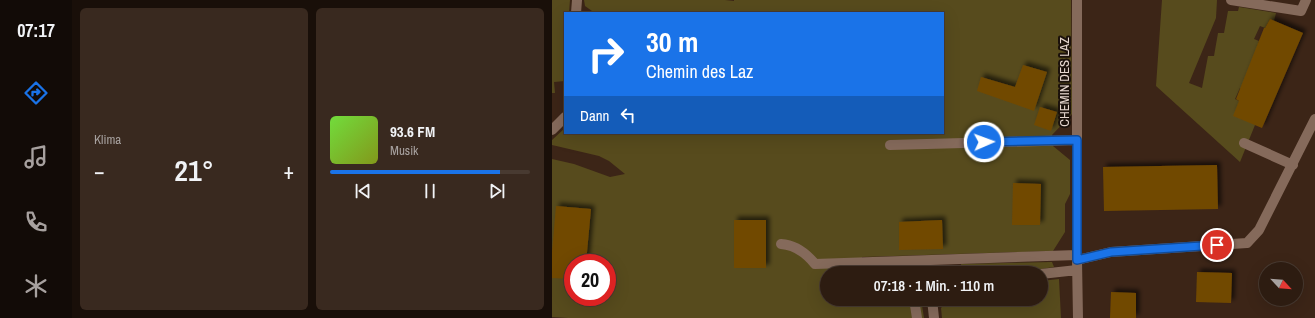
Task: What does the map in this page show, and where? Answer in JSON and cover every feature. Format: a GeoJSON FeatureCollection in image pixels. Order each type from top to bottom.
{"type":"FeatureCollection","features":[{"type":"Feature","properties":{"kind":"street"},"geometry":{"type":"LineString","coordinates":[[576,0],[576,12]]}},
{"type":"Feature","properties":{"kind":"street","name":"CHEMIN DES LAZ"},"geometry":{"type":"LineString","coordinates":[[1077,0],[1078,318]]}},
{"type":"Feature","properties":{"kind":"street"},"geometry":{"type":"LineString","coordinates":[[1231,0],[1301,11],[1306,0]]}},
{"type":"Feature","properties":{"kind":"street"},"geometry":{"type":"LineString","coordinates":[[552,130],[564,118]]}},
{"type":"Feature","properties":{"kind":"street"},"geometry":{"type":"LineString","coordinates":[[1048,272],[1111,252],[1247,243],[1259,230],[1315,119]]}},
{"type":"Feature","properties":{"kind":"street"},"geometry":{"type":"LineString","coordinates":[[890,145],[1077,140]]}},
{"type":"Feature","properties":{"kind":"street"},"geometry":{"type":"LineString","coordinates":[[1244,143],[1293,165]]}},
{"type":"Feature","properties":{"kind":"street"},"geometry":{"type":"LineString","coordinates":[[781,244],[801,251],[806,254],[815,264],[1077,262]]}},
{"type":"Feature","properties":{"kind":"street"},"geometry":{"type":"LineString","coordinates":[[915,306],[917,318]]}},
{"type":"Feature","properties":{"kind":"street"},"geometry":{"type":"LineString","coordinates":[[933,306],[934,318]]}},
{"type":"Feature","properties":{"kind":"shaded area"},"geometry":{"type":"Polygon","coordinates":[[[552,0],[570,0],[569,12],[564,12],[564,81],[554,82],[555,93],[552,93],[552,0]]]}},
{"type":"Feature","properties":{"kind":"shaded area"},"geometry":{"type":"Polygon","coordinates":[[[584,0],[1071,0],[1072,114],[1052,135],[1053,146],[1070,160],[1070,194],[1065,204],[1065,232],[1053,251],[862,257],[861,266],[820,266],[820,306],[922,306],[924,318],[552,317],[552,159],[574,164],[610,177],[625,174],[609,161],[599,156],[552,145],[552,140],[564,129],[564,134],[944,134],[944,12],[592,12],[585,6],[584,0]]]}},
{"type":"Feature","properties":{"kind":"shaded area"},"geometry":{"type":"Polygon","coordinates":[[[1162,0],[1217,0],[1216,18],[1189,83],[1202,88],[1208,56],[1214,56],[1218,33],[1224,33],[1228,11],[1238,11],[1239,7],[1276,13],[1274,21],[1270,19],[1265,28],[1260,26],[1254,39],[1259,41],[1244,90],[1240,88],[1235,99],[1239,101],[1255,125],[1240,162],[1156,86],[1162,0]]]}},
{"type":"Feature","properties":{"kind":"shaded area"},"geometry":{"type":"Polygon","coordinates":[[[1052,262],[1054,267],[961,266],[961,264],[1052,262]]]}},
{"type":"Feature","properties":{"kind":"shaded area"},"geometry":{"type":"Polygon","coordinates":[[[1059,279],[1061,318],[942,318],[941,308],[943,306],[1048,306],[1048,280],[1059,279]]]}},
{"type":"Feature","properties":{"kind":"building"},"geometry":{"type":"Polygon","coordinates":[[[1270,19],[1303,33],[1262,128],[1233,116],[1239,101],[1236,99],[1264,28],[1270,19]]]}},
{"type":"Feature","properties":{"kind":"building"},"geometry":{"type":"Polygon","coordinates":[[[1023,65],[1047,72],[1034,111],[977,91],[981,77],[1015,87],[1023,65]]]}},
{"type":"Feature","properties":{"kind":"building"},"geometry":{"type":"Polygon","coordinates":[[[1040,107],[1057,112],[1051,131],[1034,125],[1040,107]]]}},
{"type":"Feature","properties":{"kind":"building"},"geometry":{"type":"Polygon","coordinates":[[[1217,165],[1218,209],[1104,211],[1103,167],[1217,165]]]}},
{"type":"Feature","properties":{"kind":"building"},"geometry":{"type":"Polygon","coordinates":[[[1013,183],[1041,184],[1040,225],[1012,225],[1013,183]]]}},
{"type":"Feature","properties":{"kind":"building"},"geometry":{"type":"Polygon","coordinates":[[[556,206],[591,209],[587,254],[564,254],[564,279],[552,278],[552,252],[556,206]]]}},
{"type":"Feature","properties":{"kind":"building"},"geometry":{"type":"Polygon","coordinates":[[[734,220],[766,220],[766,268],[734,268],[734,220]]]}},
{"type":"Feature","properties":{"kind":"building"},"geometry":{"type":"Polygon","coordinates":[[[942,220],[943,249],[899,250],[899,222],[942,220]]]}},
{"type":"Feature","properties":{"kind":"building"},"geometry":{"type":"Polygon","coordinates":[[[1197,272],[1232,273],[1231,303],[1196,302],[1197,272]]]}},
{"type":"Feature","properties":{"kind":"building"},"geometry":{"type":"Polygon","coordinates":[[[1111,292],[1136,293],[1136,318],[1110,318],[1111,292]]]}},
{"type":"Feature","properties":{"kind":"route"},"geometry":{"type":"LineString","coordinates":[[984,142],[1077,140],[1077,260],[1111,252],[1217,245]]}}]}
